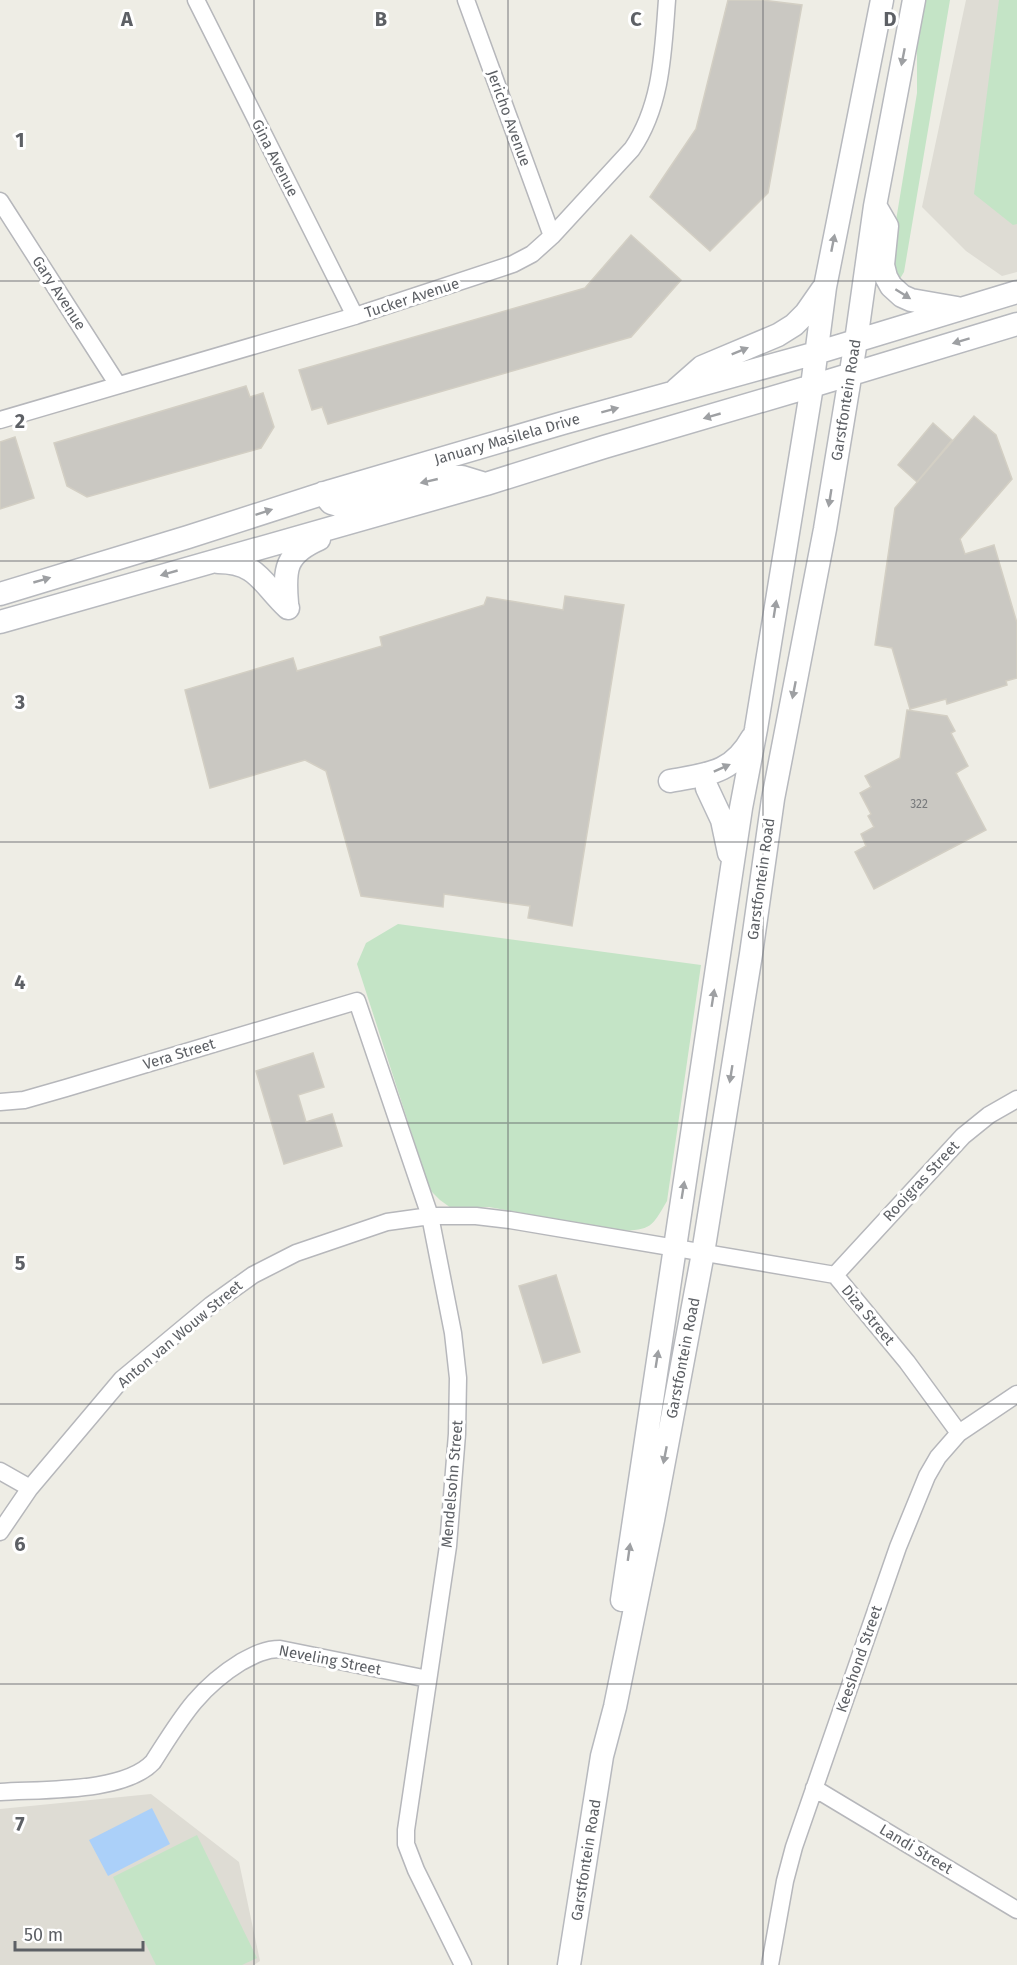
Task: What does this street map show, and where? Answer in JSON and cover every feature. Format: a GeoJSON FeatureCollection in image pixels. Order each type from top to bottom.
{"type":"FeatureCollection","features":[{"type":"Feature","properties":{"kind":"main road","name":"Garstfontein Road"},"geometry":{"type":"LineString","coordinates":[[569,1965],[602,1756],[604,1724],[741,808],[812,387],[825,287],[882,0]]}},
{"type":"Feature","properties":{"kind":"main road","name":"Garstfontein Road"},"geometry":{"type":"LineString","coordinates":[[602,1756],[615,1707],[653,1520],[703,1253],[751,954],[772,800],[825,529],[856,341],[875,206],[914,0]]}},
{"type":"Feature","properties":{"kind":"main road"},"geometry":{"type":"LineString","coordinates":[[875,206],[887,226],[883,265],[891,286],[902,296],[911,300],[961,309]]}},
{"type":"Feature","properties":{"kind":"main road"},"geometry":{"type":"LineString","coordinates":[[674,392],[702,367],[778,335],[794,325],[806,314],[825,287]]}},
{"type":"Feature","properties":{"kind":"main road","name":"January Masilela Drive"},"geometry":{"type":"LineString","coordinates":[[0,594],[323,493],[816,353],[1017,292]]}},
{"type":"Feature","properties":{"kind":"main road"},"geometry":{"type":"LineString","coordinates":[[0,622],[486,484],[1017,324]]}},
{"type":"Feature","properties":{"kind":"main road"},"geometry":{"type":"LineString","coordinates":[[323,493],[331,503],[338,505],[447,477],[462,477],[486,484]]}},
{"type":"Feature","properties":{"kind":"main road"},"geometry":{"type":"LineString","coordinates":[[208,562],[234,562],[249,568],[288,605],[286,570],[296,553],[312,542],[367,518]]}},
{"type":"Feature","properties":{"kind":"main road"},"geometry":{"type":"LineString","coordinates":[[188,537],[238,534],[250,536],[268,546]]}},
{"type":"Feature","properties":{"kind":"main road"},"geometry":{"type":"LineString","coordinates":[[670,781],[701,775],[728,765],[744,752],[756,729]]}},
{"type":"Feature","properties":{"kind":"main road"},"geometry":{"type":"LineString","coordinates":[[707,788],[722,820],[732,872]]}},
{"type":"Feature","properties":{"kind":"street","name":"Gina Avenue"},"geometry":{"type":"LineString","coordinates":[[196,0],[355,316]]}},
{"type":"Feature","properties":{"kind":"street","name":"Jericho Avenue"},"geometry":{"type":"LineString","coordinates":[[466,0],[552,236]]}},
{"type":"Feature","properties":{"kind":"street","name":"Tucker Avenue"},"geometry":{"type":"LineString","coordinates":[[0,420],[355,316],[513,264],[532,254],[552,236],[632,149],[646,125],[658,85],[667,0]]}},
{"type":"Feature","properties":{"kind":"street","name":"Gary Avenue"},"geometry":{"type":"LineString","coordinates":[[0,201],[118,385]]}},
{"type":"Feature","properties":{"kind":"street","name":"Vera Street"},"geometry":{"type":"LineString","coordinates":[[0,1102],[24,1100],[357,1001]]}},
{"type":"Feature","properties":{"kind":"street","name":"Mendelsohn Street"},"geometry":{"type":"LineString","coordinates":[[357,1001],[430,1216],[453,1333],[459,1395],[448,1546],[408,1804],[406,1838],[416,1870],[463,1965]]}},
{"type":"Feature","properties":{"kind":"street","name":"Rooigras Street"},"geometry":{"type":"LineString","coordinates":[[836,1275],[963,1136],[989,1115],[1017,1099]]}},
{"type":"Feature","properties":{"kind":"street","name":"Anton van Wouw Street"},"geometry":{"type":"LineString","coordinates":[[0,1532],[30,1488],[122,1379],[237,1285],[283,1259],[320,1244],[387,1222],[430,1216],[476,1216],[703,1253]]}},
{"type":"Feature","properties":{"kind":"street","name":"Diza Street"},"geometry":{"type":"LineString","coordinates":[[703,1253],[836,1275],[907,1362],[959,1434]]}},
{"type":"Feature","properties":{"kind":"street","name":"Keeshond Street"},"geometry":{"type":"LineString","coordinates":[[770,1965],[785,1881],[814,1788],[904,1532],[932,1466],[942,1451],[959,1434],[1017,1394]]}},
{"type":"Feature","properties":{"kind":"street"},"geometry":{"type":"LineString","coordinates":[[0,1471],[30,1488]]}},
{"type":"Feature","properties":{"kind":"street","name":"Neveling Street"},"geometry":{"type":"LineString","coordinates":[[0,1792],[114,1784],[135,1775],[153,1762],[191,1704],[204,1690],[236,1665],[257,1653],[270,1649],[280,1649],[428,1679]]}},
{"type":"Feature","properties":{"kind":"street","name":"Landi Street"},"geometry":{"type":"LineString","coordinates":[[814,1788],[1017,1910]]}},
{"type":"Feature","properties":{"kind":"shaded area"},"geometry":{"type":"Polygon","coordinates":[[[966,0],[1017,0],[1017,272],[1002,276],[966,251],[922,207],[966,0]]]}},
{"type":"Feature","properties":{"kind":"shaded area"},"geometry":{"type":"Polygon","coordinates":[[[151,1794],[239,1862],[260,1961],[254,1965],[0,1965],[0,1809],[151,1794]]]}},
{"type":"Feature","properties":{"kind":"green space"},"geometry":{"type":"Polygon","coordinates":[[[926,0],[950,0],[904,272],[898,282],[888,269],[917,93],[917,47],[926,0]]]}},
{"type":"Feature","properties":{"kind":"green space"},"geometry":{"type":"Polygon","coordinates":[[[999,0],[1017,0],[1017,224],[1013,225],[974,194],[999,0]]]}},
{"type":"Feature","properties":{"kind":"green space"},"geometry":{"type":"Polygon","coordinates":[[[398,924],[701,965],[667,1201],[654,1222],[638,1230],[620,1231],[489,1207],[451,1208],[430,1190],[357,964],[366,943],[398,924]]]}},
{"type":"Feature","properties":{"kind":"green space"},"geometry":{"type":"Polygon","coordinates":[[[197,1835],[257,1958],[242,1965],[156,1965],[113,1877],[197,1835]]]}},
{"type":"Feature","properties":{"kind":"water"},"geometry":{"type":"Polygon","coordinates":[[[152,1808],[170,1844],[108,1876],[89,1840],[152,1808]]]}},
{"type":"Feature","properties":{"kind":"building"},"geometry":{"type":"Polygon","coordinates":[[[728,0],[762,0],[802,5],[768,193],[710,251],[650,197],[696,129],[728,0]]]}},
{"type":"Feature","properties":{"kind":"building"},"geometry":{"type":"Polygon","coordinates":[[[631,235],[681,280],[631,337],[328,424],[322,407],[312,410],[299,370],[585,288],[631,235]]]}},
{"type":"Feature","properties":{"kind":"building"},"geometry":{"type":"Polygon","coordinates":[[[246,386],[250,397],[263,393],[274,427],[261,448],[87,497],[67,486],[54,443],[246,386]]]}},
{"type":"Feature","properties":{"kind":"building"},"geometry":{"type":"Polygon","coordinates":[[[974,416],[996,435],[1012,479],[960,539],[965,554],[994,545],[1017,623],[1017,678],[1006,681],[1007,685],[947,704],[946,699],[910,709],[892,648],[875,645],[895,508],[974,416]]]}},
{"type":"Feature","properties":{"kind":"building"},"geometry":{"type":"Polygon","coordinates":[[[933,423],[952,440],[917,482],[898,465],[933,423]]]}},
{"type":"Feature","properties":{"kind":"building"},"geometry":{"type":"Polygon","coordinates":[[[15,437],[34,498],[0,509],[0,442],[15,437]]]}},
{"type":"Feature","properties":{"kind":"building"},"geometry":{"type":"Polygon","coordinates":[[[565,596],[624,605],[572,926],[528,918],[530,906],[444,894],[443,907],[361,896],[326,771],[305,760],[210,788],[185,690],[293,658],[297,671],[382,646],[380,637],[484,605],[487,597],[563,610],[565,596]]]}},
{"type":"Feature","properties":{"kind":"building"},"geometry":{"type":"Polygon","coordinates":[[[907,710],[947,716],[955,731],[951,733],[968,766],[956,773],[986,830],[874,889],[855,852],[866,846],[861,834],[874,827],[868,816],[871,814],[860,793],[871,787],[865,776],[900,758],[907,710]]]}},
{"type":"Feature","properties":{"kind":"building"},"geometry":{"type":"Polygon","coordinates":[[[313,1053],[324,1087],[298,1095],[306,1122],[332,1114],[342,1146],[284,1164],[256,1071],[313,1053]]]}},
{"type":"Feature","properties":{"kind":"building"},"geometry":{"type":"Polygon","coordinates":[[[556,1275],[580,1352],[543,1363],[519,1286],[556,1275]]]}}]}
